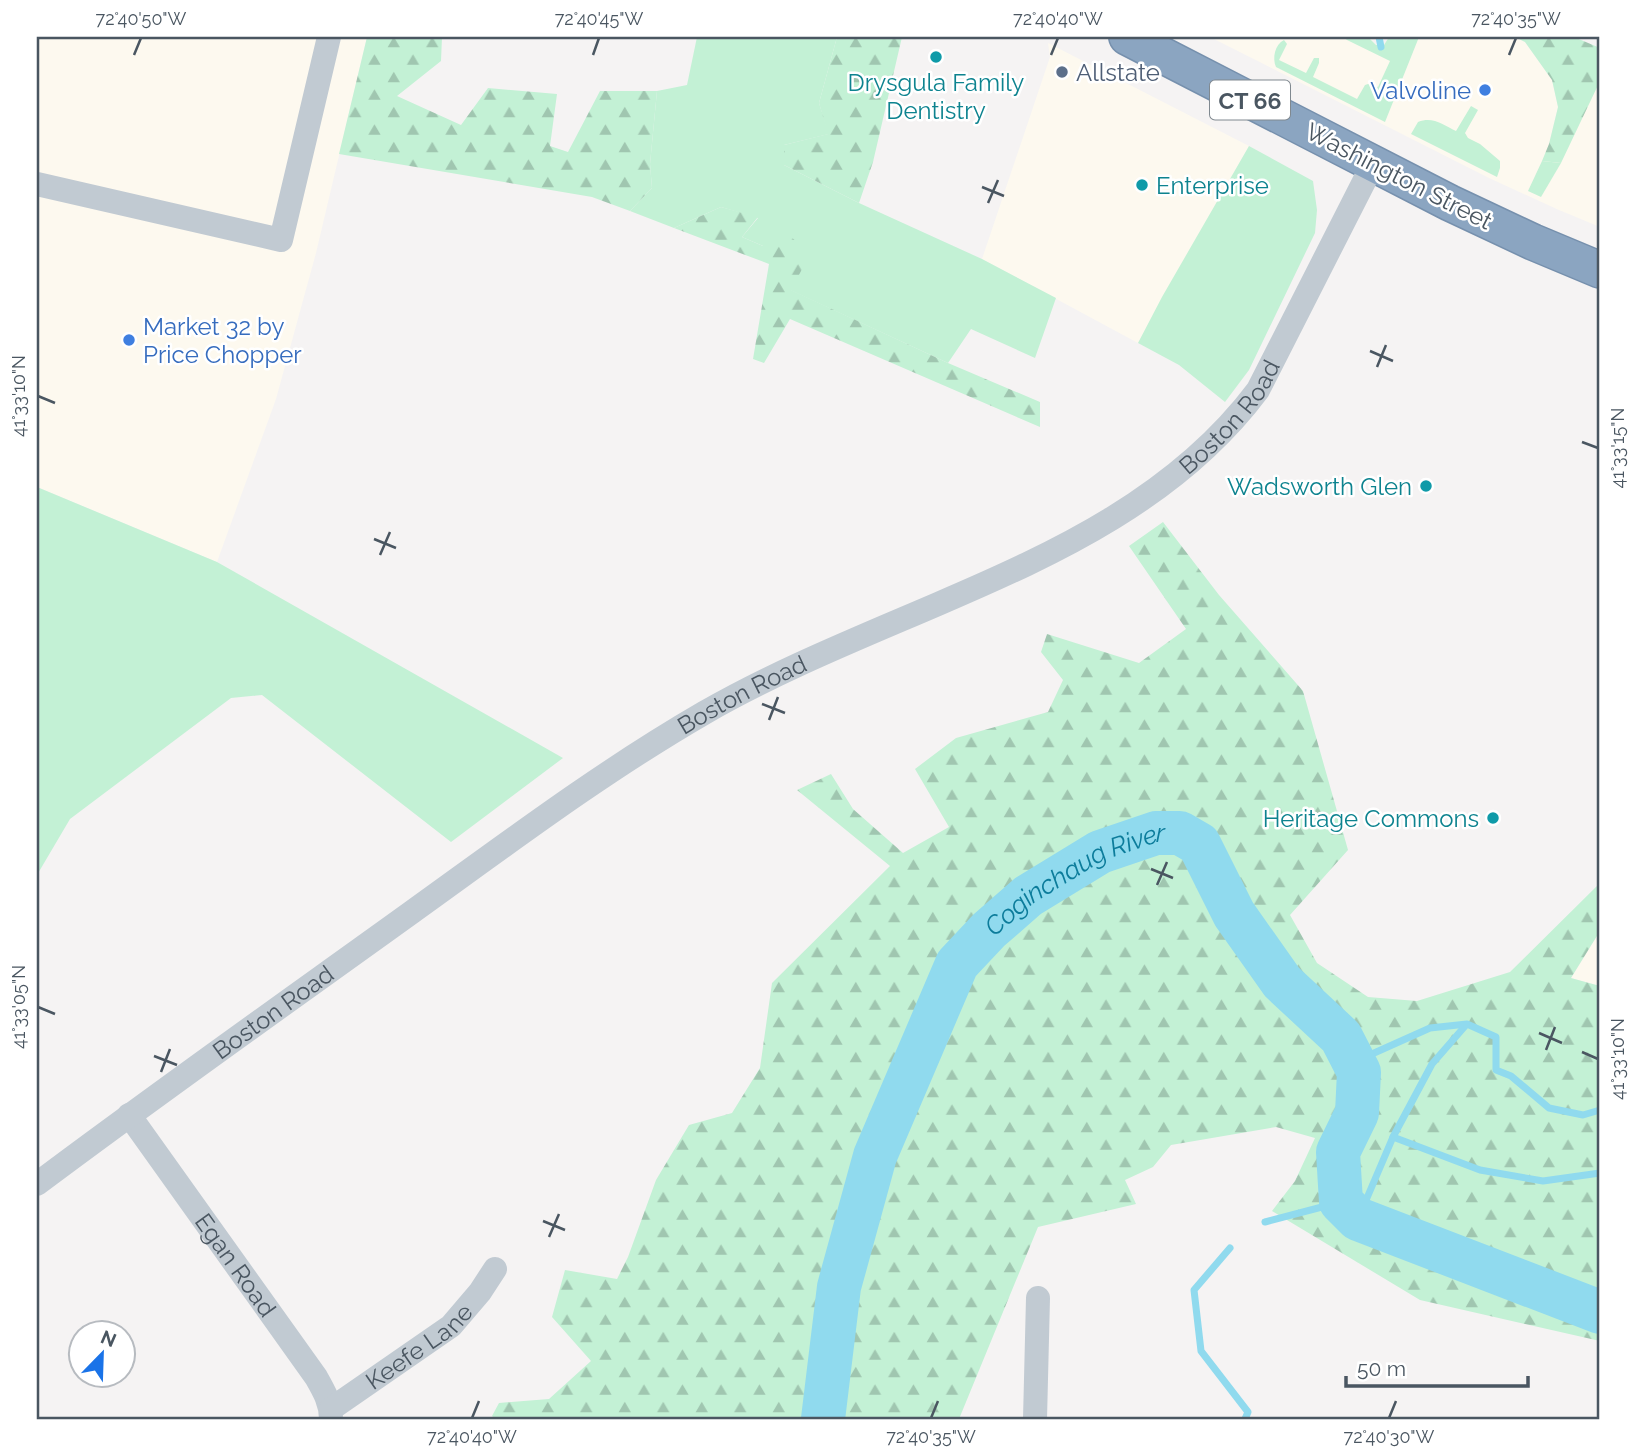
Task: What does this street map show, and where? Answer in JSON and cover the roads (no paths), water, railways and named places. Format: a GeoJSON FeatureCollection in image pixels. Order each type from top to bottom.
{"type":"FeatureCollection","features":[{"type":"Feature","properties":{"kind":"highway","name":"Washington Street"},"geometry":{"type":"LineString","coordinates":[[1126,37],[1499,227],[1600,270]]}},
{"type":"Feature","properties":{"kind":"street"},"geometry":{"type":"LineString","coordinates":[[37,184],[281,240],[329,37]]}},
{"type":"Feature","properties":{"kind":"street","name":"Boston Road"},"geometry":{"type":"LineString","coordinates":[[37,1184],[597,779],[705,712],[809,659],[1023,568],[1131,507],[1168,481],[1218,438],[1258,390],[1373,164]]}},
{"type":"Feature","properties":{"kind":"street","name":"Egan Road"},"geometry":{"type":"LineString","coordinates":[[129,1115],[316,1377],[324,1391],[331,1414]]}},
{"type":"Feature","properties":{"kind":"street","name":"Keefe Lane"},"geometry":{"type":"LineString","coordinates":[[331,1414],[451,1326],[468,1308],[495,1269]]}},
{"type":"Feature","properties":{"kind":"street"},"geometry":{"type":"LineString","coordinates":[[1035,1419],[1038,1298]]}},
{"type":"Feature","properties":{"kind":"waterway"},"geometry":{"type":"LineString","coordinates":[[1379,37],[1381,47]]}},
{"type":"Feature","properties":{"kind":"waterway","name":"Coginchaug River"},"geometry":{"type":"LineString","coordinates":[[823,1419],[839,1287],[875,1156],[957,964],[989,930],[1028,896],[1100,852],[1156,833],[1180,833],[1199,844],[1234,914],[1282,982],[1341,1037],[1359,1072],[1357,1113],[1338,1152],[1341,1202],[1358,1219],[1600,1312]]}},
{"type":"Feature","properties":{"kind":"waterway"},"geometry":{"type":"LineString","coordinates":[[1354,1062],[1430,1028],[1467,1024],[1496,1037],[1496,1070],[1511,1076],[1549,1108],[1583,1115],[1600,1110]]}},
{"type":"Feature","properties":{"kind":"waterway"},"geometry":{"type":"LineString","coordinates":[[1393,1137],[1432,1064],[1466,1025]]}},
{"type":"Feature","properties":{"kind":"waterway"},"geometry":{"type":"LineString","coordinates":[[1358,1219],[1393,1137],[1480,1170],[1543,1181],[1600,1173]]}},
{"type":"Feature","properties":{"kind":"waterway"},"geometry":{"type":"LineString","coordinates":[[1265,1222],[1341,1202]]}},
{"type":"Feature","properties":{"kind":"waterway"},"geometry":{"type":"LineString","coordinates":[[1230,1248],[1194,1290],[1201,1351],[1248,1412],[1245,1419]]}},
{"type":"Feature","properties":{"kind":"place","name":"Drysgula Family Dentistry"},"geometry":{"type":"Point","coordinates":[936,57]}},
{"type":"Feature","properties":{"kind":"place","name":"Allstate"},"geometry":{"type":"Point","coordinates":[1062,72]}},
{"type":"Feature","properties":{"kind":"place","name":"Valvoline"},"geometry":{"type":"Point","coordinates":[1485,90]}},
{"type":"Feature","properties":{"kind":"place","name":"Enterprise"},"geometry":{"type":"Point","coordinates":[1142,185]}},
{"type":"Feature","properties":{"kind":"place","name":"Market 32 by Price Chopper"},"geometry":{"type":"Point","coordinates":[129,340]}},
{"type":"Feature","properties":{"kind":"place","name":"Wadsworth Glen"},"geometry":{"type":"Point","coordinates":[1426,486]}},
{"type":"Feature","properties":{"kind":"place","name":"Heritage Commons"},"geometry":{"type":"Point","coordinates":[1493,818]}}]}
